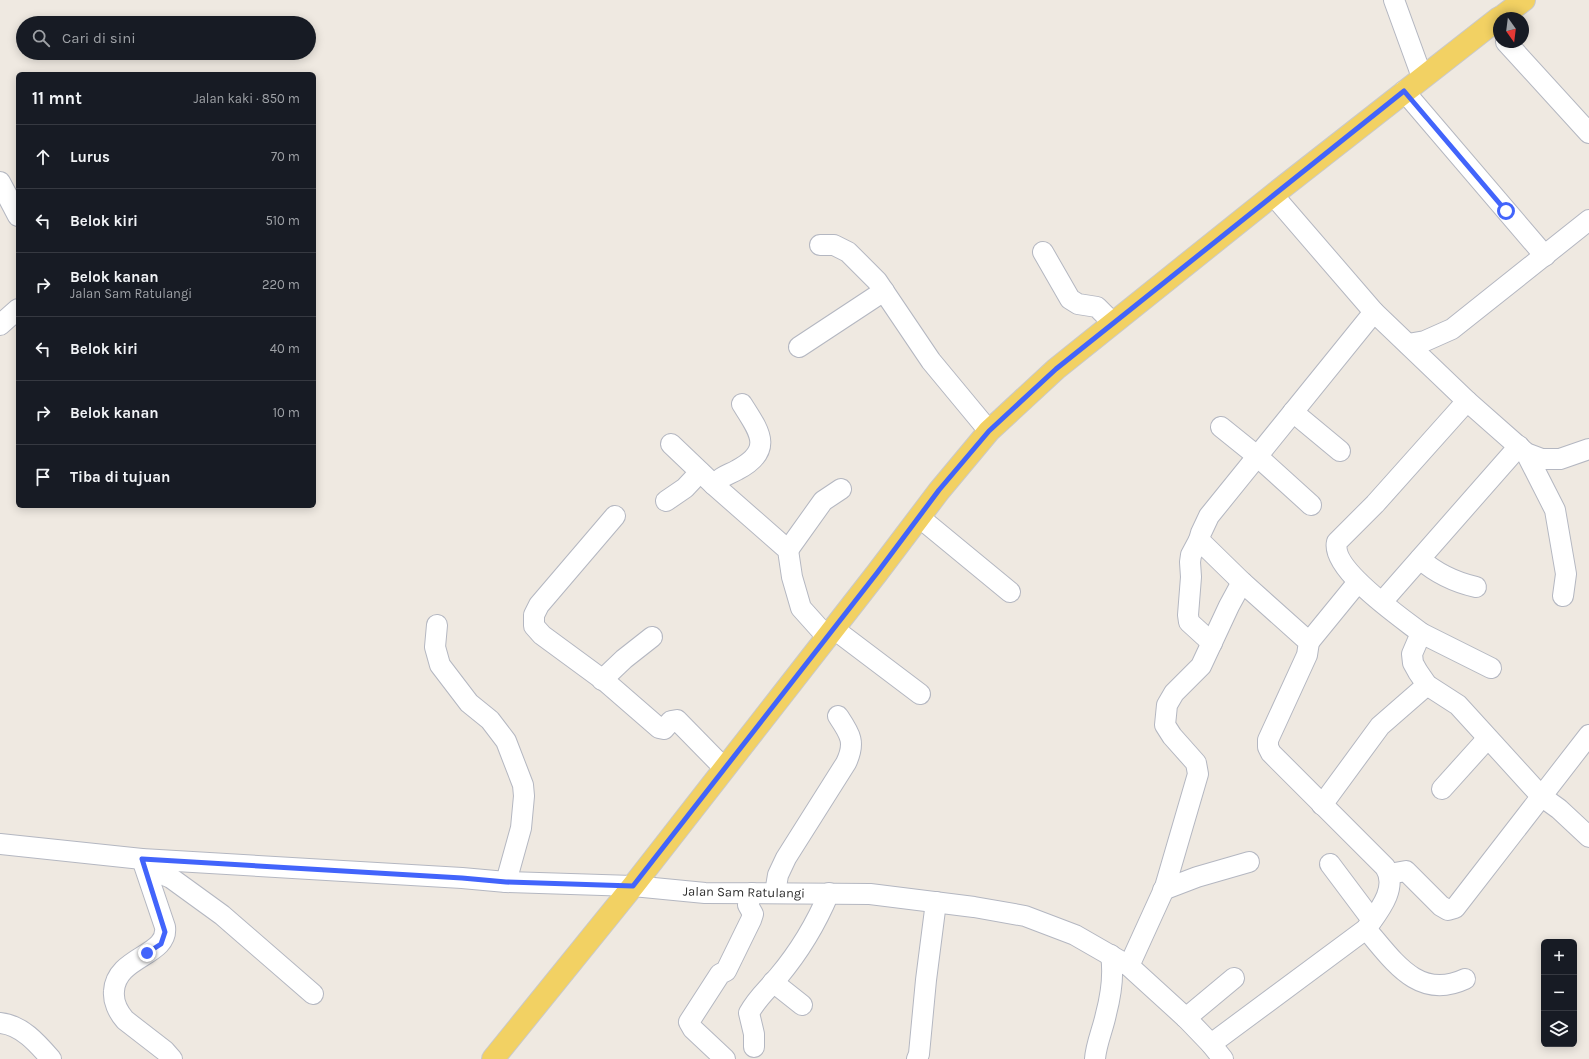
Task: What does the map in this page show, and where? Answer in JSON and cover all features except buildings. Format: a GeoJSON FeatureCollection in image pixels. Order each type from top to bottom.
{"type":"FeatureCollection","features":[{"type":"Feature","properties":{"kind":"main road"},"geometry":{"type":"LineString","coordinates":[[1510,12],[1524,0]]}},
{"type":"Feature","properties":{"kind":"main road"},"geometry":{"type":"LineString","coordinates":[[493,1059],[633,886],[919,517],[989,431],[1056,369],[1113,323],[1404,91],[1493,27]]}},
{"type":"Feature","properties":{"kind":"street"},"geometry":{"type":"LineString","coordinates":[[1394,0],[1422,77]]}},
{"type":"Feature","properties":{"kind":"street"},"geometry":{"type":"LineString","coordinates":[[1511,48],[1589,133]]}},
{"type":"Feature","properties":{"kind":"street"},"geometry":{"type":"LineString","coordinates":[[1404,91],[1545,256]]}},
{"type":"Feature","properties":{"kind":"street"},"geometry":{"type":"LineString","coordinates":[[0,182],[16,212]]}},
{"type":"Feature","properties":{"kind":"street"},"geometry":{"type":"LineString","coordinates":[[1273,195],[1374,312],[1467,401],[1522,450],[1542,459],[1560,459],[1589,450]]}},
{"type":"Feature","properties":{"kind":"street"},"geometry":{"type":"LineString","coordinates":[[1408,344],[1426,341],[1452,329],[1589,220]]}},
{"type":"Feature","properties":{"kind":"street"},"geometry":{"type":"LineString","coordinates":[[820,245],[834,245],[848,252],[877,280],[932,360],[989,431]]}},
{"type":"Feature","properties":{"kind":"street"},"geometry":{"type":"LineString","coordinates":[[1043,252],[1070,299],[1078,304],[1097,306],[1113,323]]}},
{"type":"Feature","properties":{"kind":"street"},"geometry":{"type":"LineString","coordinates":[[799,347],[884,291]]}},
{"type":"Feature","properties":{"kind":"street"},"geometry":{"type":"LineString","coordinates":[[0,325],[16,311]]}},
{"type":"Feature","properties":{"kind":"street"},"geometry":{"type":"LineString","coordinates":[[1212,643],[1190,622],[1188,615],[1191,555],[1199,540],[1208,516],[1374,312]]}},
{"type":"Feature","properties":{"kind":"street"},"geometry":{"type":"LineString","coordinates":[[1467,401],[1375,504],[1337,542],[1335,548],[1337,554],[1358,582],[1400,619],[1421,633],[1490,668]]}},
{"type":"Feature","properties":{"kind":"street"},"geometry":{"type":"LineString","coordinates":[[666,501],[685,488],[707,479],[721,477],[737,470],[747,463],[760,448],[761,438],[759,430],[742,404]]}},
{"type":"Feature","properties":{"kind":"street"},"geometry":{"type":"LineString","coordinates":[[1293,412],[1340,451]]}},
{"type":"Feature","properties":{"kind":"street"},"geometry":{"type":"LineString","coordinates":[[1221,427],[1257,456],[1311,505]]}},
{"type":"Feature","properties":{"kind":"street"},"geometry":{"type":"LineString","coordinates":[[671,444],[707,479],[788,550],[792,577],[800,608],[830,633],[920,694]]}},
{"type":"Feature","properties":{"kind":"street"},"geometry":{"type":"LineString","coordinates":[[1382,602],[1522,450]]}},
{"type":"Feature","properties":{"kind":"street"},"geometry":{"type":"LineString","coordinates":[[1522,450],[1554,510],[1566,574],[1563,596]]}},
{"type":"Feature","properties":{"kind":"street"},"geometry":{"type":"LineString","coordinates":[[788,550],[823,501],[841,488]]}},
{"type":"Feature","properties":{"kind":"street"},"geometry":{"type":"LineString","coordinates":[[615,516],[539,605],[533,622],[536,629],[602,680],[661,729],[664,729],[671,721],[677,720],[725,769]]}},
{"type":"Feature","properties":{"kind":"street"},"geometry":{"type":"LineString","coordinates":[[919,517],[1010,592]]}},
{"type":"Feature","properties":{"kind":"street"},"geometry":{"type":"LineString","coordinates":[[1199,540],[1242,582],[1309,642]]}},
{"type":"Feature","properties":{"kind":"street"},"geometry":{"type":"LineString","coordinates":[[1420,559],[1432,570],[1455,582],[1476,587]]}},
{"type":"Feature","properties":{"kind":"street"},"geometry":{"type":"LineString","coordinates":[[1129,966],[1163,890],[1198,774],[1196,763],[1164,725],[1167,705],[1174,693],[1201,666],[1242,582]]}},
{"type":"Feature","properties":{"kind":"street"},"geometry":{"type":"LineString","coordinates":[[1217,1051],[1369,924],[1379,912],[1388,892],[1390,881],[1389,874],[1271,753],[1268,747],[1268,740],[1307,654],[1309,642],[1358,582]]}},
{"type":"Feature","properties":{"kind":"street"},"geometry":{"type":"LineString","coordinates":[[437,625],[435,647],[440,665],[469,703],[490,720],[506,741],[523,786],[524,796],[521,828],[506,882]]}},
{"type":"Feature","properties":{"kind":"street"},"geometry":{"type":"LineString","coordinates":[[1421,633],[1412,654],[1413,663],[1427,685],[1458,705],[1487,739],[1541,796],[1559,809],[1589,837]]}},
{"type":"Feature","properties":{"kind":"street"},"geometry":{"type":"LineString","coordinates":[[602,680],[624,659],[652,637]]}},
{"type":"Feature","properties":{"kind":"street"},"geometry":{"type":"LineString","coordinates":[[1322,805],[1380,726],[1405,706],[1427,685]]}},
{"type":"Feature","properties":{"kind":"street"},"geometry":{"type":"LineString","coordinates":[[775,893],[778,875],[786,858],[852,751],[849,733],[838,716]]}},
{"type":"Feature","properties":{"kind":"street"},"geometry":{"type":"LineString","coordinates":[[1389,874],[1406,871],[1441,906],[1452,910],[1455,908],[1589,735]]}},
{"type":"Feature","properties":{"kind":"street"},"geometry":{"type":"LineString","coordinates":[[1442,789],[1487,739]]}},
{"type":"Feature","properties":{"kind":"street","name":"Jalan Sam Ratulangi"},"geometry":{"type":"LineString","coordinates":[[0,844],[145,867],[455,877],[506,882],[633,886],[704,893],[870,894],[936,902],[1026,916],[1074,935],[1129,966],[1186,1018],[1217,1051]]}},
{"type":"Feature","properties":{"kind":"street"},"geometry":{"type":"LineString","coordinates":[[1163,890],[1197,877],[1249,862]]}},
{"type":"Feature","properties":{"kind":"street"},"geometry":{"type":"LineString","coordinates":[[1330,864],[1369,924],[1408,976],[1424,983],[1441,986],[1452,985],[1465,979]]}},
{"type":"Feature","properties":{"kind":"street"},"geometry":{"type":"LineString","coordinates":[[145,867],[171,878],[222,914],[312,994]]}},
{"type":"Feature","properties":{"kind":"street"},"geometry":{"type":"LineString","coordinates":[[145,867],[165,927],[165,936],[161,944],[127,966],[119,974],[115,982],[114,998],[121,1015],[125,1020],[165,1051],[172,1059]]}},
{"type":"Feature","properties":{"kind":"street"},"geometry":{"type":"LineString","coordinates":[[725,1059],[693,1029],[689,1022],[719,975],[726,971],[752,920],[753,914],[748,905],[752,893]]}},
{"type":"Feature","properties":{"kind":"street"},"geometry":{"type":"LineString","coordinates":[[754,1047],[754,1034],[749,1013],[812,930],[829,893]]}},
{"type":"Feature","properties":{"kind":"street"},"geometry":{"type":"LineString","coordinates":[[917,1059],[919,1054],[926,980],[936,902]]}},
{"type":"Feature","properties":{"kind":"street"},"geometry":{"type":"LineString","coordinates":[[1094,1059],[1110,994],[1113,971],[1111,955]]}},
{"type":"Feature","properties":{"kind":"street"},"geometry":{"type":"LineString","coordinates":[[1186,1018],[1234,978]]}},
{"type":"Feature","properties":{"kind":"street"},"geometry":{"type":"LineString","coordinates":[[773,982],[802,1005]]}},
{"type":"Feature","properties":{"kind":"street"},"geometry":{"type":"LineString","coordinates":[[0,1023],[27,1034],[51,1059]]}},
{"type":"Feature","properties":{"kind":"route"},"geometry":{"type":"LineString","coordinates":[[147,953],[161,944],[164,940],[165,927],[142,859],[462,878],[506,882],[633,886],[877,573],[939,490],[989,431],[1056,369],[1404,91],[1426,120],[1506,211]]}}]}
